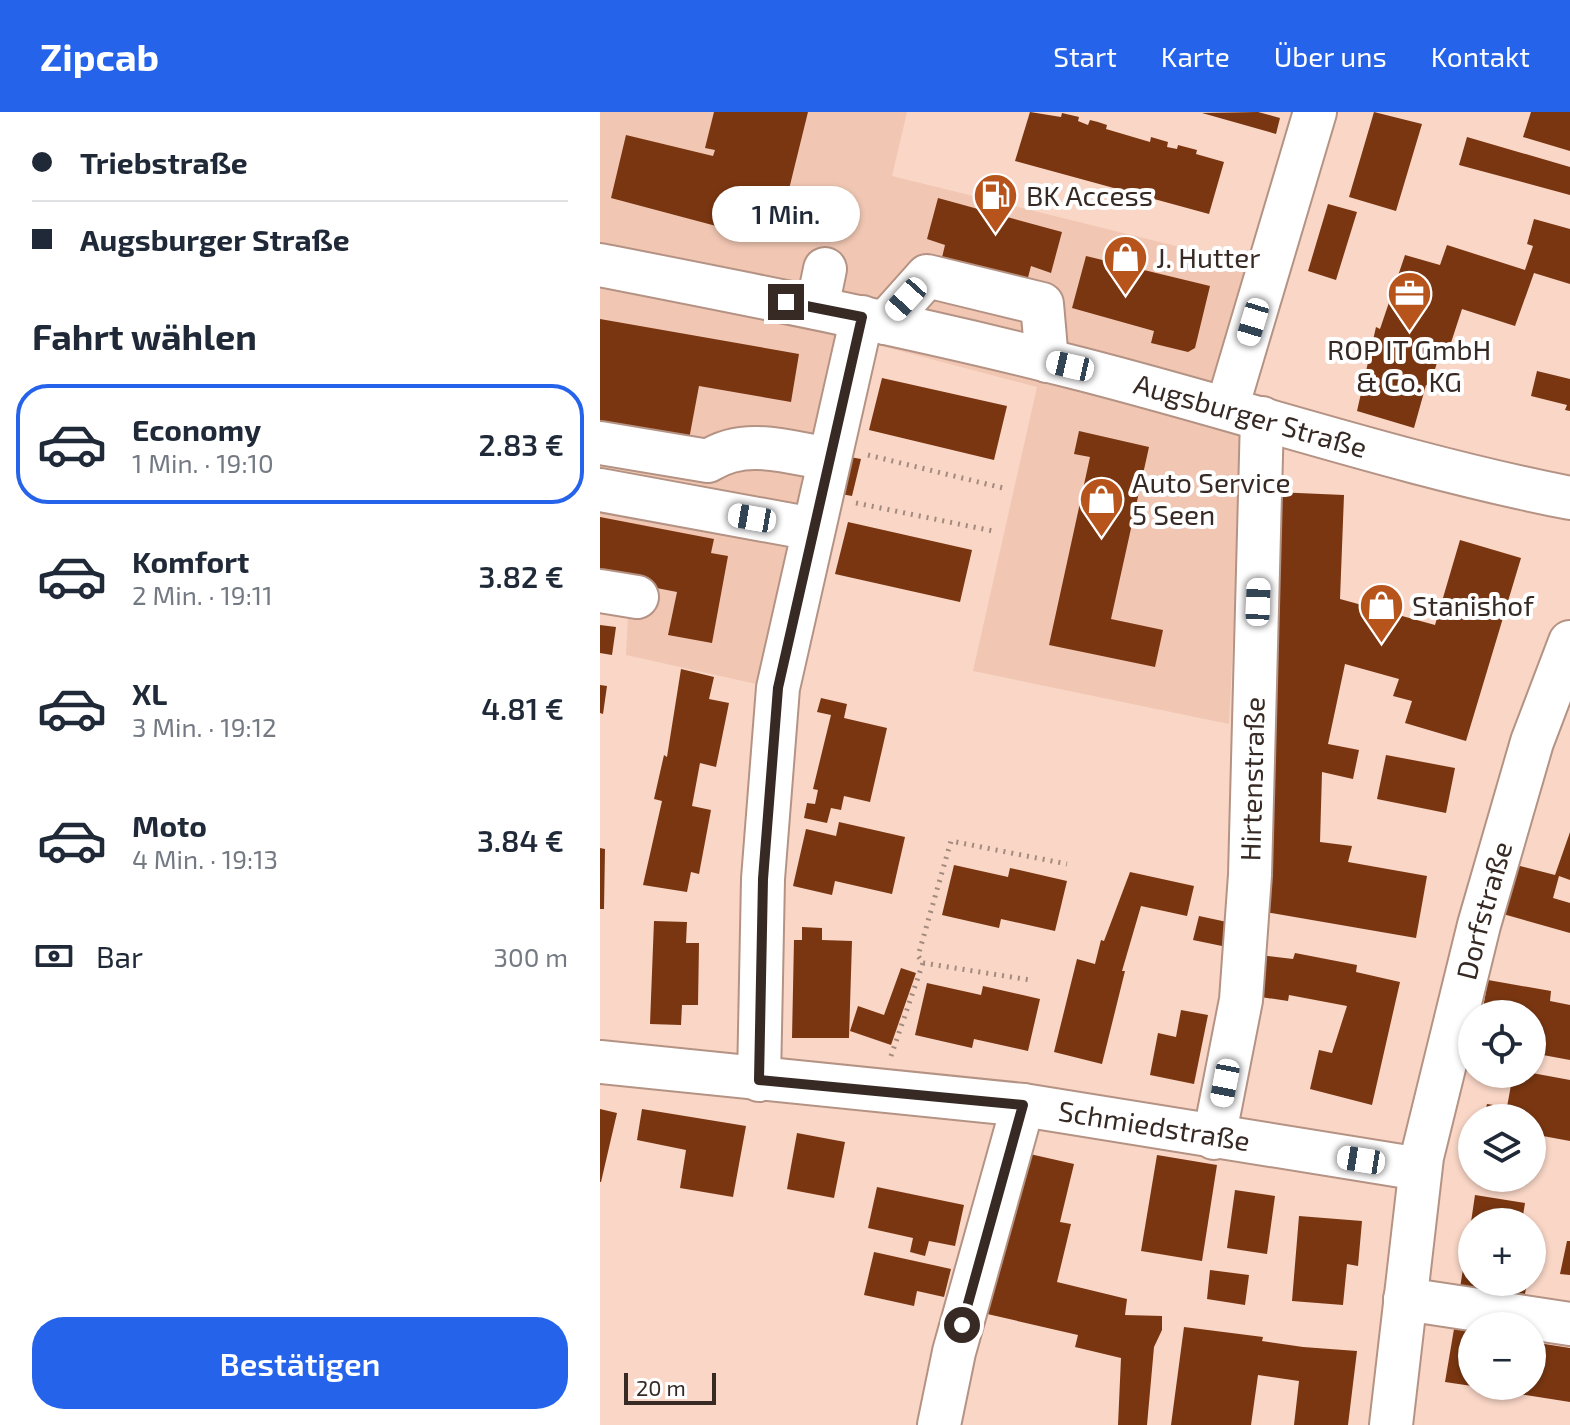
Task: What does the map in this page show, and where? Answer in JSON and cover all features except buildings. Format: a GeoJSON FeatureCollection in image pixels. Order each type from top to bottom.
{"type":"FeatureCollection","features":[{"type":"Feature","properties":{"kind":"street","name":"Hirtenstraße"},"geometry":{"type":"LineString","coordinates":[[1214,1138],[1241,1000],[1250,875],[1245,413],[1315,112]]}},
{"type":"Feature","properties":{"kind":"street","name":"Augsburger Straße"},"geometry":{"type":"LineString","coordinates":[[600,265],[821,288],[873,320],[1047,361],[1495,483],[1570,498]]}},
{"type":"Feature","properties":{"kind":"street"},"geometry":{"type":"LineString","coordinates":[[759,1080],[763,879],[778,688],[823,482],[873,320],[927,276],[1042,304],[1047,361]]}},
{"type":"Feature","properties":{"kind":"street"},"geometry":{"type":"LineString","coordinates":[[600,443],[708,461],[725,450],[747,446],[823,482]]}},
{"type":"Feature","properties":{"kind":"street"},"geometry":{"type":"LineString","coordinates":[[600,490],[823,482]]}},
{"type":"Feature","properties":{"kind":"street","name":"Dorfstraße"},"geometry":{"type":"LineString","coordinates":[[1391,1425],[1420,1169],[1479,925],[1556,721],[1570,642]]}},
{"type":"Feature","properties":{"kind":"street","name":"Schmiedstraße"},"geometry":{"type":"LineString","coordinates":[[600,1062],[1023,1105],[1420,1169]]}},
{"type":"Feature","properties":{"kind":"street"},"geometry":{"type":"LineString","coordinates":[[939,1425],[954,1352],[1023,1105]]}},
{"type":"Feature","properties":{"kind":"street"},"geometry":{"type":"LineString","coordinates":[[1405,1299],[1570,1324]]}},
{"type":"Feature","properties":{"kind":"path"},"geometry":{"type":"LineString","coordinates":[[823,482],[1003,488]]}},
{"type":"Feature","properties":{"kind":"path"},"geometry":{"type":"LineString","coordinates":[[823,482],[993,531]]}},
{"type":"Feature","properties":{"kind":"path"},"geometry":{"type":"LineString","coordinates":[[1030,980],[923,963],[918,956],[951,841],[1067,864]]}},
{"type":"Feature","properties":{"kind":"path"},"geometry":{"type":"LineString","coordinates":[[879,1091],[923,963]]}},
{"type":"Feature","properties":{"kind":"shaded area"},"geometry":{"type":"Polygon","coordinates":[[[600,112],[907,112],[892,176],[1261,267],[1243,435],[1229,724],[973,671],[1037,387],[866,342],[787,691],[626,655],[628,615],[600,610],[600,112]]]}},
{"type":"Feature","properties":{"kind":"place","name":"BK Access"},"geometry":{"type":"Point","coordinates":[995,235]}},
{"type":"Feature","properties":{"kind":"place","name":"J. Hutter"},"geometry":{"type":"Point","coordinates":[1125,297]}},
{"type":"Feature","properties":{"kind":"place","name":"ROP IT GmbH & Co. KG"},"geometry":{"type":"Point","coordinates":[1409,332]}},
{"type":"Feature","properties":{"kind":"place","name":"Auto Service 5 Seen"},"geometry":{"type":"Point","coordinates":[1101,538]}},
{"type":"Feature","properties":{"kind":"place","name":"Stanishof"},"geometry":{"type":"Point","coordinates":[1381,645]}},
{"type":"Feature","properties":{"kind":"route"},"geometry":{"type":"LineString","coordinates":[[786,302],[862,317],[778,688],[763,879],[759,1080],[1023,1105],[962,1325]]}}]}
